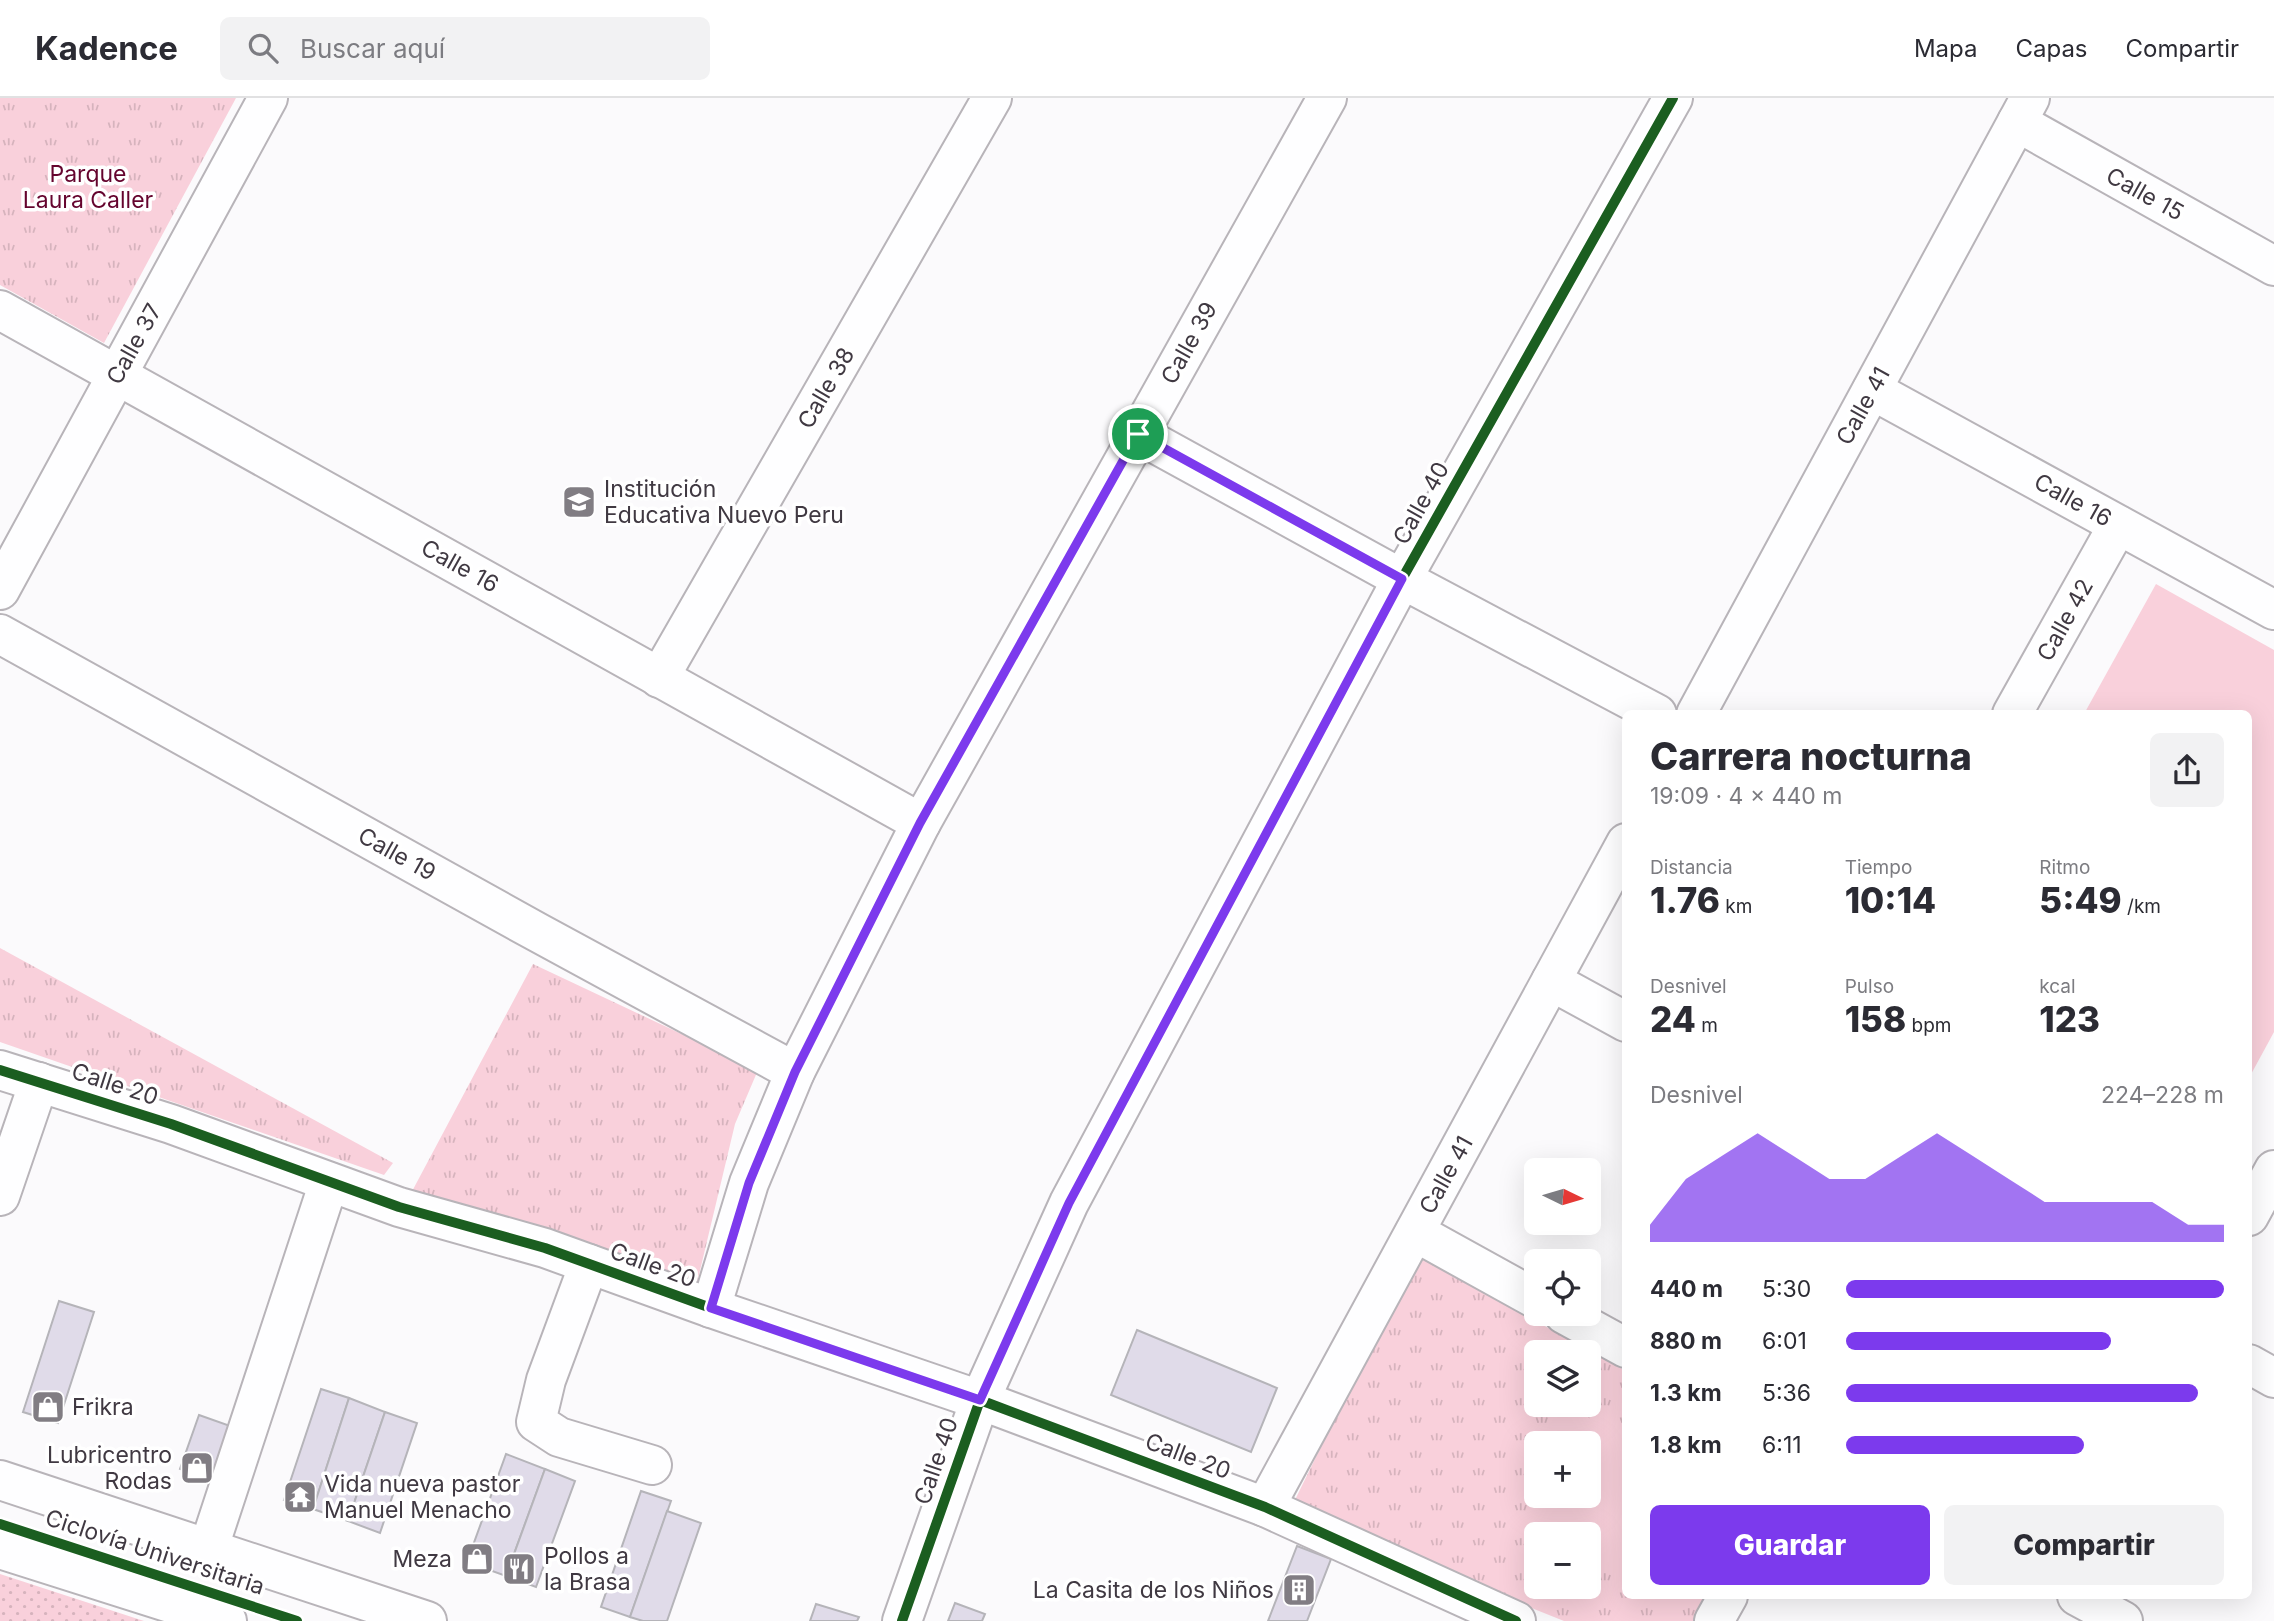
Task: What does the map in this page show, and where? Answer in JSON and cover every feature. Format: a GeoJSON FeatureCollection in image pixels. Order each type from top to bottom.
{"type":"FeatureCollection","features":[{"type":"Feature","properties":{"kind":"street","name":"Calle 37"},"geometry":{"type":"LineString","coordinates":[[0,590],[268,98]]}},
{"type":"Feature","properties":{"kind":"street","name":"Calle 38"},"geometry":{"type":"LineString","coordinates":[[660,678],[992,98]]}},
{"type":"Feature","properties":{"kind":"street","name":"Calle 39"},"geometry":{"type":"LineString","coordinates":[[711,1308],[749,1183],[795,1072],[920,823],[1326,98]]}},
{"type":"Feature","properties":{"kind":"street","name":"Calle 40"},"geometry":{"type":"LineString","coordinates":[[902,1621],[980,1400],[1069,1203],[1402,579],[1673,98]]}},
{"type":"Feature","properties":{"kind":"street","name":"Calle 15"},"geometry":{"type":"LineString","coordinates":[[2024,110],[2274,266]]}},
{"type":"Feature","properties":{"kind":"street","name":"Calle 41"},"geometry":{"type":"LineString","coordinates":[[1698,710],[2024,110]]}},
{"type":"Feature","properties":{"kind":"street","name":"Calle 16"},"geometry":{"type":"LineString","coordinates":[[0,310],[920,823]]}},
{"type":"Feature","properties":{"kind":"street","name":"Calle 16"},"geometry":{"type":"LineString","coordinates":[[1872,390],[2274,610]]}},
{"type":"Feature","properties":{"kind":"street"},"geometry":{"type":"LineString","coordinates":[[1138,434],[1402,579],[1649,710]]}},
{"type":"Feature","properties":{"kind":"street","name":"Calle 42"},"geometry":{"type":"LineString","coordinates":[[2014,710],[2118,525]]}},
{"type":"Feature","properties":{"kind":"street","name":"Calle 19"},"geometry":{"type":"LineString","coordinates":[[0,634],[795,1072]]}},
{"type":"Feature","properties":{"kind":"street","name":"Calle 41"},"geometry":{"type":"LineString","coordinates":[[1265,1507],[1622,850]]}},
{"type":"Feature","properties":{"kind":"street"},"geometry":{"type":"LineString","coordinates":[[1551,981],[1622,1020]]}},
{"type":"Feature","properties":{"kind":"street","name":"Calle 20"},"geometry":{"type":"LineString","coordinates":[[0,1070],[171,1124],[399,1207],[545,1248],[980,1400],[1265,1507],[1516,1621]]}},
{"type":"Feature","properties":{"kind":"street"},"geometry":{"type":"LineString","coordinates":[[0,1196],[39,1082]]}},
{"type":"Feature","properties":{"kind":"street"},"geometry":{"type":"LineString","coordinates":[[2252,1210],[2274,1170]]}},
{"type":"Feature","properties":{"kind":"street"},"geometry":{"type":"LineString","coordinates":[[209,1547],[329,1182]]}},
{"type":"Feature","properties":{"kind":"street"},"geometry":{"type":"LineString","coordinates":[[1415,1232],[1524,1292]]}},
{"type":"Feature","properties":{"kind":"street"},"geometry":{"type":"LineString","coordinates":[[589,1264],[546,1380],[536,1422],[559,1437],[652,1465]]}},
{"type":"Feature","properties":{"kind":"street"},"geometry":{"type":"LineString","coordinates":[[1586,1326],[1622,1346]]}},
{"type":"Feature","properties":{"kind":"street"},"geometry":{"type":"LineString","coordinates":[[2252,1366],[2274,1378]]}},
{"type":"Feature","properties":{"kind":"street"},"geometry":{"type":"LineString","coordinates":[[0,1480],[428,1621]]}},
{"type":"Feature","properties":{"kind":"street"},"geometry":{"type":"LineString","coordinates":[[0,1549],[227,1621]]}},
{"type":"Feature","properties":{"kind":"street"},"geometry":{"type":"LineString","coordinates":[[1714,1621],[1726,1599]]}},
{"type":"Feature","properties":{"kind":"street"},"geometry":{"type":"LineString","coordinates":[[2083,1599],[2123,1621]]}},
{"type":"Feature","properties":{"kind":"green space","name":"Parque Laura Caller"},"geometry":{"type":"Polygon","coordinates":[[[0,98],[236,98],[104,343],[0,285],[0,98]]]}},
{"type":"Feature","properties":{"kind":"green space"},"geometry":{"type":"Polygon","coordinates":[[[2156,584],[2274,650],[2274,1032],[2252,1072],[2252,710],[2086,710],[2156,584]]]}},
{"type":"Feature","properties":{"kind":"green space"},"geometry":{"type":"Polygon","coordinates":[[[0,948],[393,1163],[384,1175],[0,1042],[0,948]]]}},
{"type":"Feature","properties":{"kind":"green space"},"geometry":{"type":"Polygon","coordinates":[[[533,964],[758,1070],[735,1124],[697,1283],[409,1197],[533,964]]]}},
{"type":"Feature","properties":{"kind":"green space"},"geometry":{"type":"Polygon","coordinates":[[[1415,1254],[1524,1314],[1524,1326],[1545,1326],[1570,1340],[1524,1340],[1524,1417],[1601,1417],[1601,1357],[1622,1369],[1622,1599],[1705,1599],[1693,1621],[1564,1621],[1491,1592],[1294,1502],[1415,1254]]]}},
{"type":"Feature","properties":{"kind":"green space"},"geometry":{"type":"Polygon","coordinates":[[[1575,1417],[1587,1417],[1622,1436],[1622,1573],[1601,1561],[1601,1522],[1527,1522],[1522,1519],[1528,1508],[1601,1508],[1601,1431],[1568,1431],[1575,1417]]]}},
{"type":"Feature","properties":{"kind":"green space"},"geometry":{"type":"Polygon","coordinates":[[[0,1574],[144,1621],[0,1621],[0,1574]]]}},
{"type":"Feature","properties":{"kind":"building"},"geometry":{"type":"Polygon","coordinates":[[[59,1301],[94,1312],[58,1423],[23,1412],[59,1301]]]}},
{"type":"Feature","properties":{"kind":"building"},"geometry":{"type":"Polygon","coordinates":[[[1137,1330],[1277,1388],[1251,1452],[1111,1395],[1137,1330]]]}},
{"type":"Feature","properties":{"kind":"building"},"geometry":{"type":"Polygon","coordinates":[[[321,1389],[349,1398],[313,1509],[284,1500],[321,1389]]]}},
{"type":"Feature","properties":{"kind":"building"},"geometry":{"type":"Polygon","coordinates":[[[349,1398],[385,1412],[348,1521],[313,1509],[349,1398]]]}},
{"type":"Feature","properties":{"kind":"building"},"geometry":{"type":"Polygon","coordinates":[[[385,1412],[417,1423],[380,1533],[348,1521],[385,1412]]]}},
{"type":"Feature","properties":{"kind":"building"},"geometry":{"type":"Polygon","coordinates":[[[199,1415],[236,1428],[217,1482],[180,1469],[199,1415]]]}},
{"type":"Feature","properties":{"kind":"building"},"geometry":{"type":"Polygon","coordinates":[[[506,1454],[545,1469],[506,1576],[467,1562],[506,1454]]]}},
{"type":"Feature","properties":{"kind":"building"},"geometry":{"type":"Polygon","coordinates":[[[545,1469],[575,1481],[536,1587],[506,1576],[545,1469]]]}},
{"type":"Feature","properties":{"kind":"building"},"geometry":{"type":"Polygon","coordinates":[[[641,1491],[671,1501],[630,1617],[601,1607],[641,1491]]]}},
{"type":"Feature","properties":{"kind":"building"},"geometry":{"type":"Polygon","coordinates":[[[667,1511],[701,1523],[667,1621],[643,1621],[630,1617],[667,1511]]]}},
{"type":"Feature","properties":{"kind":"building","name":"La Casita de los Niños"},"geometry":{"type":"Polygon","coordinates":[[[1297,1546],[1331,1559],[1307,1621],[1268,1621],[1297,1546]]]}},
{"type":"Feature","properties":{"kind":"building"},"geometry":{"type":"Polygon","coordinates":[[[955,1603],[985,1614],[982,1621],[948,1621],[955,1603]]]}},
{"type":"Feature","properties":{"kind":"building"},"geometry":{"type":"Polygon","coordinates":[[[816,1604],[859,1617],[857,1621],[810,1621],[816,1604]]]}},
{"type":"Feature","properties":{"kind":"cycle path"},"geometry":{"type":"LineString","coordinates":[[902,1621],[980,1400],[1069,1203],[1402,579],[1673,98]]}},
{"type":"Feature","properties":{"kind":"cycle path"},"geometry":{"type":"LineString","coordinates":[[0,1070],[171,1124],[399,1207],[545,1248],[980,1400],[1265,1507],[1516,1621]]}},
{"type":"Feature","properties":{"kind":"cycle path","name":"Ciclovía Universitaria"},"geometry":{"type":"LineString","coordinates":[[0,1524],[297,1621]]}},
{"type":"Feature","properties":{"kind":"place","name":"Institución Educativa Nuevo Peru"},"geometry":{"type":"Point","coordinates":[579,502]}},
{"type":"Feature","properties":{"kind":"place","name":"Frikra"},"geometry":{"type":"Point","coordinates":[48,1407]}},
{"type":"Feature","properties":{"kind":"place","name":"Lubricentro Rodas"},"geometry":{"type":"Point","coordinates":[197,1468]}},
{"type":"Feature","properties":{"kind":"place","name":"Vida nueva pastor Manuel Menacho"},"geometry":{"type":"Point","coordinates":[300,1497]}},
{"type":"Feature","properties":{"kind":"place","name":"Meza"},"geometry":{"type":"Point","coordinates":[477,1559]}},
{"type":"Feature","properties":{"kind":"place","name":"Pollos a la Brasa"},"geometry":{"type":"Point","coordinates":[519,1569]}},
{"type":"Feature","properties":{"kind":"place","name":"La Casita de los Niños"},"geometry":{"type":"Point","coordinates":[1299,1590]}},
{"type":"Feature","properties":{"kind":"route"},"geometry":{"type":"LineString","coordinates":[[1138,434],[1402,579],[1069,1203],[980,1400],[711,1308],[749,1183],[795,1072],[920,823],[1138,434]]}}]}
